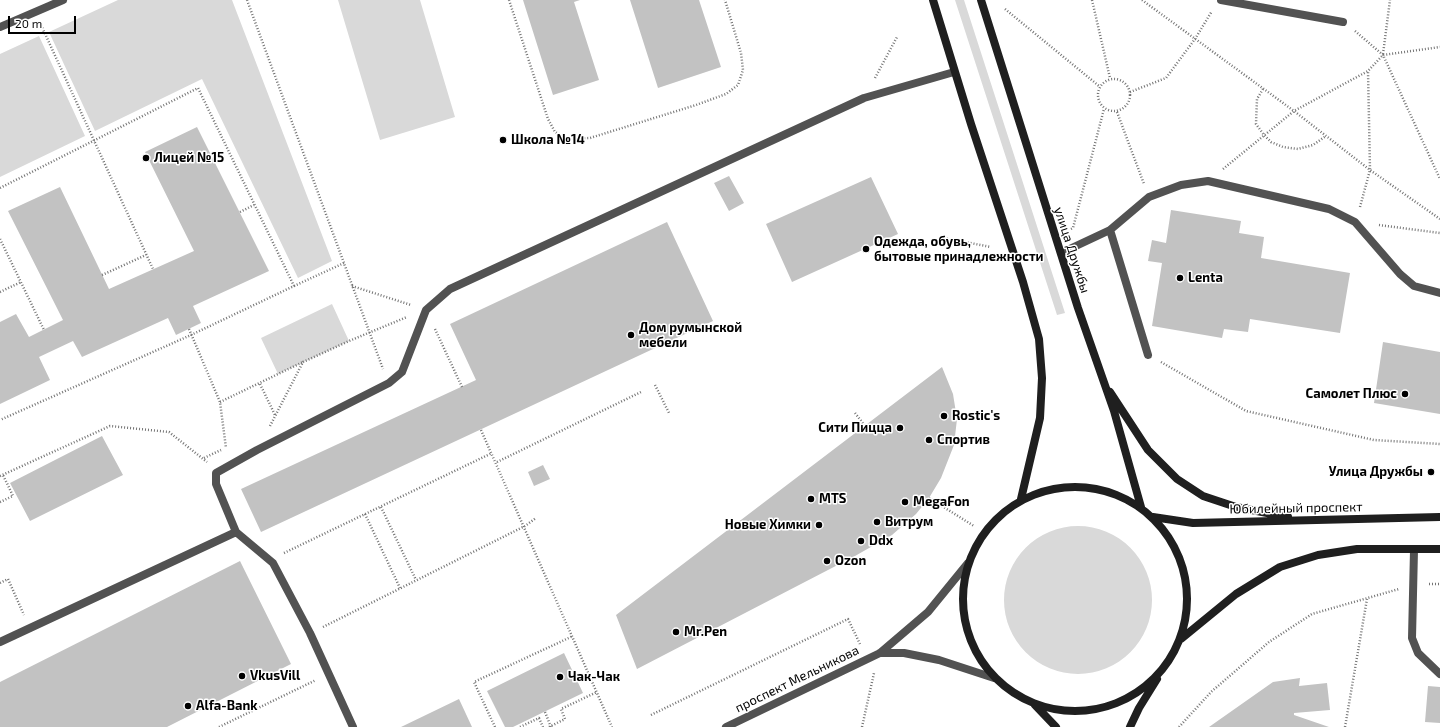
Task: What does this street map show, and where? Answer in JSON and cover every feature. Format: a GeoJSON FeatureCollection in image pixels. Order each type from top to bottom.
{"type":"FeatureCollection","features":[{"type":"Feature","properties":{"kind":"main road"},"geometry":{"type":"LineString","coordinates":[[933,0],[954,72],[1019,268],[1039,339],[1042,378],[1040,418],[1021,499]]}},
{"type":"Feature","properties":{"kind":"main road","name":"улица Дружбы"},"geometry":{"type":"LineString","coordinates":[[981,0],[1061,253],[1104,382],[1141,507]]}},
{"type":"Feature","properties":{"kind":"main road"},"geometry":{"type":"LineString","coordinates":[[1104,382],[1148,450],[1177,479],[1203,496],[1236,507],[1304,520]]}},
{"type":"Feature","properties":{"kind":"main road"},"geometry":{"type":"LineString","coordinates":[[1130,727],[1139,708],[1160,674],[1181,639],[1188,607],[1185,574],[1174,543],[1153,517],[1141,507],[1113,492],[1082,486],[1050,488],[1021,499],[998,516],[980,537],[968,563],[962,593],[965,624],[975,653],[994,678],[1014,695],[1034,704],[1054,710],[1093,711],[1130,698],[1160,674]]}},
{"type":"Feature","properties":{"kind":"main road","name":"Юбилейный проспект"},"geometry":{"type":"LineString","coordinates":[[1153,517],[1194,522],[1440,517]]}},
{"type":"Feature","properties":{"kind":"main road"},"geometry":{"type":"LineString","coordinates":[[1181,639],[1236,594],[1280,567],[1318,555],[1357,549],[1414,550],[1440,548]]}},
{"type":"Feature","properties":{"kind":"main road"},"geometry":{"type":"LineString","coordinates":[[1034,704],[1056,727]]}},
{"type":"Feature","properties":{"kind":"street"},"geometry":{"type":"LineString","coordinates":[[0,27],[63,0]]}},
{"type":"Feature","properties":{"kind":"street"},"geometry":{"type":"LineString","coordinates":[[1221,0],[1343,22]]}},
{"type":"Feature","properties":{"kind":"street"},"geometry":{"type":"LineString","coordinates":[[353,727],[310,633],[273,563],[236,532],[216,484],[216,474],[257,450],[389,383],[402,372],[426,310],[450,289],[864,98],[954,72]]}},
{"type":"Feature","properties":{"kind":"street"},"geometry":{"type":"LineString","coordinates":[[1061,253],[1110,230],[1149,197],[1181,185],[1208,181],[1329,210],[1356,222],[1400,274],[1414,286],[1440,293]]}},
{"type":"Feature","properties":{"kind":"street"},"geometry":{"type":"LineString","coordinates":[[1110,230],[1148,355]]}},
{"type":"Feature","properties":{"kind":"street"},"geometry":{"type":"LineString","coordinates":[[0,642],[219,538],[236,532]]}},
{"type":"Feature","properties":{"kind":"street"},"geometry":{"type":"LineString","coordinates":[[1414,550],[1412,638],[1418,653],[1440,674]]}},
{"type":"Feature","properties":{"kind":"street","name":"проспект Мельникова"},"geometry":{"type":"LineString","coordinates":[[726,727],[880,653],[928,612],[968,563]]}},
{"type":"Feature","properties":{"kind":"street","name":"проспект Мельникова"},"geometry":{"type":"LineString","coordinates":[[880,653],[904,653],[939,660],[994,678]]}},
{"type":"Feature","properties":{"kind":"path"},"geometry":{"type":"LineString","coordinates":[[247,0],[389,383]]}},
{"type":"Feature","properties":{"kind":"path"},"geometry":{"type":"LineString","coordinates":[[509,0],[548,119],[555,132],[568,139],[590,138],[726,94],[738,85],[743,70],[741,53],[725,0]]}},
{"type":"Feature","properties":{"kind":"path"},"geometry":{"type":"LineString","coordinates":[[1092,0],[1110,78]]}},
{"type":"Feature","properties":{"kind":"path"},"geometry":{"type":"LineString","coordinates":[[1142,0],[1294,111],[1370,170],[1440,219]]}},
{"type":"Feature","properties":{"kind":"path"},"geometry":{"type":"LineString","coordinates":[[1208,181],[1294,111],[1368,71],[1383,55],[1390,0]]}},
{"type":"Feature","properties":{"kind":"path"},"geometry":{"type":"LineString","coordinates":[[1130,92],[1166,78],[1195,40],[1214,7]]}},
{"type":"Feature","properties":{"kind":"path"},"geometry":{"type":"LineString","coordinates":[[1005,9],[1099,86]]}},
{"type":"Feature","properties":{"kind":"path"},"geometry":{"type":"LineString","coordinates":[[34,12],[153,269]]}},
{"type":"Feature","properties":{"kind":"path"},"geometry":{"type":"LineString","coordinates":[[1343,22],[1383,55],[1440,179]]}},
{"type":"Feature","properties":{"kind":"path"},"geometry":{"type":"LineString","coordinates":[[864,98],[898,37]]}},
{"type":"Feature","properties":{"kind":"path"},"geometry":{"type":"LineString","coordinates":[[1383,55],[1440,47]]}},
{"type":"Feature","properties":{"kind":"path"},"geometry":{"type":"LineString","coordinates":[[1368,71],[1370,170],[1356,222],[1440,233]]}},
{"type":"Feature","properties":{"kind":"path"},"geometry":{"type":"LineString","coordinates":[[1110,78],[1123,81],[1130,92],[1128,104],[1117,112],[1104,109],[1097,98],[1099,86],[1110,78]]}},
{"type":"Feature","properties":{"kind":"path"},"geometry":{"type":"LineString","coordinates":[[0,188],[198,88],[294,286]]}},
{"type":"Feature","properties":{"kind":"path"},"geometry":{"type":"LineString","coordinates":[[1263,89],[1258,99],[1256,124],[1271,142],[1283,147],[1298,149],[1313,145],[1326,136]]}},
{"type":"Feature","properties":{"kind":"path"},"geometry":{"type":"LineString","coordinates":[[1073,228],[1104,109]]}},
{"type":"Feature","properties":{"kind":"path"},"geometry":{"type":"LineString","coordinates":[[1117,112],[1149,197]]}},
{"type":"Feature","properties":{"kind":"path"},"geometry":{"type":"LineString","coordinates":[[240,212],[254,205]]}},
{"type":"Feature","properties":{"kind":"path"},"geometry":{"type":"LineString","coordinates":[[944,238],[991,247]]}},
{"type":"Feature","properties":{"kind":"path"},"geometry":{"type":"LineString","coordinates":[[0,239],[44,330]]}},
{"type":"Feature","properties":{"kind":"path"},"geometry":{"type":"LineString","coordinates":[[102,275],[146,255]]}},
{"type":"Feature","properties":{"kind":"path"},"geometry":{"type":"LineString","coordinates":[[0,420],[191,335],[344,263]]}},
{"type":"Feature","properties":{"kind":"path"},"geometry":{"type":"LineString","coordinates":[[0,292],[20,282]]}},
{"type":"Feature","properties":{"kind":"path"},"geometry":{"type":"LineString","coordinates":[[352,286],[426,310],[462,387]]}},
{"type":"Feature","properties":{"kind":"path"},"geometry":{"type":"LineString","coordinates":[[220,402],[369,332],[426,310]]}},
{"type":"Feature","properties":{"kind":"path"},"geometry":{"type":"LineString","coordinates":[[189,329],[220,402],[227,448],[204,458]]}},
{"type":"Feature","properties":{"kind":"path"},"geometry":{"type":"LineString","coordinates":[[1148,355],[1246,411],[1374,440],[1440,444]]}},
{"type":"Feature","properties":{"kind":"path"},"geometry":{"type":"LineString","coordinates":[[257,450],[303,362]]}},
{"type":"Feature","properties":{"kind":"path"},"geometry":{"type":"LineString","coordinates":[[260,384],[275,416]]}},
{"type":"Feature","properties":{"kind":"path"},"geometry":{"type":"LineString","coordinates":[[655,385],[669,413]]}},
{"type":"Feature","properties":{"kind":"path"},"geometry":{"type":"LineString","coordinates":[[497,462],[641,392]]}},
{"type":"Feature","properties":{"kind":"path"},"geometry":{"type":"LineString","coordinates":[[855,413],[865,426]]}},
{"type":"Feature","properties":{"kind":"path"},"geometry":{"type":"LineString","coordinates":[[0,502],[13,496],[1,475],[110,426],[169,432],[204,458],[216,474]]}},
{"type":"Feature","properties":{"kind":"path"},"geometry":{"type":"LineString","coordinates":[[482,430],[612,727]]}},
{"type":"Feature","properties":{"kind":"path"},"geometry":{"type":"LineString","coordinates":[[269,560],[492,453]]}},
{"type":"Feature","properties":{"kind":"path"},"geometry":{"type":"LineString","coordinates":[[929,498],[974,526]]}},
{"type":"Feature","properties":{"kind":"path"},"geometry":{"type":"LineString","coordinates":[[381,506],[416,580]]}},
{"type":"Feature","properties":{"kind":"path"},"geometry":{"type":"LineString","coordinates":[[365,514],[400,588]]}},
{"type":"Feature","properties":{"kind":"path"},"geometry":{"type":"LineString","coordinates":[[310,633],[525,526],[536,518]]}},
{"type":"Feature","properties":{"kind":"path"},"geometry":{"type":"LineString","coordinates":[[0,583],[8,579],[30,628]]}},
{"type":"Feature","properties":{"kind":"path"},"geometry":{"type":"LineString","coordinates":[[1179,727],[1211,692],[1269,642],[1312,614],[1414,584],[1440,584]]}},
{"type":"Feature","properties":{"kind":"path"},"geometry":{"type":"LineString","coordinates":[[1344,727],[1366,599]]}},
{"type":"Feature","properties":{"kind":"path"},"geometry":{"type":"LineString","coordinates":[[652,715],[848,620],[860,644]]}},
{"type":"Feature","properties":{"kind":"path"},"geometry":{"type":"LineString","coordinates":[[495,727],[474,682],[573,636]]}},
{"type":"Feature","properties":{"kind":"path"},"geometry":{"type":"LineString","coordinates":[[862,727],[875,672]]}},
{"type":"Feature","properties":{"kind":"path"},"geometry":{"type":"LineString","coordinates":[[219,727],[329,674]]}},
{"type":"Feature","properties":{"kind":"path"},"geometry":{"type":"LineString","coordinates":[[545,712],[551,727],[565,719],[561,709],[597,692]]}},
{"type":"Feature","properties":{"kind":"path"},"geometry":{"type":"LineString","coordinates":[[520,727],[539,718],[543,727]]}},
{"type":"Feature","properties":{"kind":"shaded area"},"geometry":{"type":"Polygon","coordinates":[[[118,0],[232,0],[332,261],[298,278],[202,79],[95,131],[49,32],[118,0]]]}},
{"type":"Feature","properties":{"kind":"shaded area"},"geometry":{"type":"Polygon","coordinates":[[[338,0],[420,0],[455,117],[380,140],[338,0]]]}},
{"type":"Feature","properties":{"kind":"shaded area"},"geometry":{"type":"Polygon","coordinates":[[[955,0],[964,0],[1065,313],[1057,315],[955,0]]]}},
{"type":"Feature","properties":{"kind":"shaded area"},"geometry":{"type":"Polygon","coordinates":[[[39,36],[85,136],[0,177],[0,54],[39,36]]]}},
{"type":"Feature","properties":{"kind":"shaded area"},"geometry":{"type":"Polygon","coordinates":[[[332,304],[349,341],[278,374],[261,338],[332,304]]]}},
{"type":"Feature","properties":{"kind":"shaded area"},"geometry":{"type":"Polygon","coordinates":[[[1071,526],[1085,526],[1099,529],[1113,535],[1125,543],[1135,553],[1143,565],[1149,579],[1152,600],[1149,621],[1143,635],[1135,647],[1125,657],[1113,665],[1099,671],[1085,674],[1071,674],[1057,671],[1043,665],[1031,657],[1021,647],[1013,635],[1007,621],[1004,607],[1004,593],[1007,579],[1013,565],[1021,553],[1031,543],[1043,535],[1057,529],[1071,526]]]}},
{"type":"Feature","properties":{"kind":"building"},"geometry":{"type":"Polygon","coordinates":[[[523,0],[580,0],[574,2],[599,80],[553,95],[523,0]]]}},
{"type":"Feature","properties":{"kind":"building"},"geometry":{"type":"Polygon","coordinates":[[[630,0],[699,0],[721,67],[658,88],[630,0]]]}},
{"type":"Feature","properties":{"kind":"building"},"geometry":{"type":"Polygon","coordinates":[[[197,127],[269,271],[193,306],[201,323],[176,335],[168,318],[82,357],[73,341],[39,357],[50,380],[0,404],[0,322],[16,314],[29,337],[63,320],[8,211],[60,187],[109,289],[194,251],[145,152],[197,127]]]}},
{"type":"Feature","properties":{"kind":"building"},"geometry":{"type":"Polygon","coordinates":[[[729,176],[744,203],[729,211],[714,183],[729,176]]]}},
{"type":"Feature","properties":{"kind":"building"},"geometry":{"type":"Polygon","coordinates":[[[871,177],[898,234],[792,282],[766,224],[871,177]]]}},
{"type":"Feature","properties":{"kind":"building"},"geometry":{"type":"Polygon","coordinates":[[[1171,210],[1241,221],[1239,233],[1264,237],[1261,258],[1350,273],[1340,333],[1250,319],[1248,332],[1224,329],[1222,338],[1152,326],[1162,263],[1148,261],[1152,240],[1166,243],[1171,210]]]}},
{"type":"Feature","properties":{"kind":"building"},"geometry":{"type":"Polygon","coordinates":[[[667,222],[713,321],[261,532],[241,489],[476,380],[450,324],[667,222]]]}},
{"type":"Feature","properties":{"kind":"building"},"geometry":{"type":"Polygon","coordinates":[[[1383,342],[1440,352],[1440,414],[1374,403],[1383,342]]]}},
{"type":"Feature","properties":{"kind":"building","name":"Новые Химки"},"geometry":{"type":"Polygon","coordinates":[[[942,367],[953,394],[957,419],[954,445],[941,478],[929,498],[916,514],[892,535],[855,556],[637,669],[616,615],[942,367]]]}},
{"type":"Feature","properties":{"kind":"building"},"geometry":{"type":"Polygon","coordinates":[[[102,436],[123,475],[30,521],[10,483],[102,436]]]}},
{"type":"Feature","properties":{"kind":"building"},"geometry":{"type":"Polygon","coordinates":[[[543,465],[550,479],[534,486],[528,472],[543,465]]]}},
{"type":"Feature","properties":{"kind":"building"},"geometry":{"type":"Polygon","coordinates":[[[240,561],[291,664],[167,727],[0,727],[0,682],[240,561]]]}},
{"type":"Feature","properties":{"kind":"building"},"geometry":{"type":"Polygon","coordinates":[[[564,653],[583,693],[513,727],[505,727],[487,691],[564,653]]]}},
{"type":"Feature","properties":{"kind":"building"},"geometry":{"type":"Polygon","coordinates":[[[1300,678],[1299,686],[1327,683],[1330,710],[1294,713],[1294,715],[1329,727],[1209,727],[1273,682],[1300,678]]]}},
{"type":"Feature","properties":{"kind":"building"},"geometry":{"type":"Polygon","coordinates":[[[1428,686],[1440,687],[1440,723],[1425,722],[1428,686]]]}},
{"type":"Feature","properties":{"kind":"building"},"geometry":{"type":"Polygon","coordinates":[[[459,699],[472,727],[401,727],[459,699]]]}},
{"type":"Feature","properties":{"kind":"place","name":"Школа №14"},"geometry":{"type":"Point","coordinates":[503,140]}},
{"type":"Feature","properties":{"kind":"place","name":"Лицей №15"},"geometry":{"type":"Point","coordinates":[146,158]}},
{"type":"Feature","properties":{"kind":"place","name":"Одежда, обувь, бытовые принадлежности"},"geometry":{"type":"Point","coordinates":[866,249]}},
{"type":"Feature","properties":{"kind":"place","name":"Lenta"},"geometry":{"type":"Point","coordinates":[1180,278]}},
{"type":"Feature","properties":{"kind":"place","name":"Дом румынской мебели"},"geometry":{"type":"Point","coordinates":[631,335]}},
{"type":"Feature","properties":{"kind":"place","name":"Самолет Плюс"},"geometry":{"type":"Point","coordinates":[1405,394]}},
{"type":"Feature","properties":{"kind":"place","name":"Rostic's"},"geometry":{"type":"Point","coordinates":[944,416]}},
{"type":"Feature","properties":{"kind":"place","name":"Сити Пицца"},"geometry":{"type":"Point","coordinates":[900,428]}},
{"type":"Feature","properties":{"kind":"place","name":"Спортив"},"geometry":{"type":"Point","coordinates":[929,440]}},
{"type":"Feature","properties":{"kind":"place","name":"Улица Дружбы"},"geometry":{"type":"Point","coordinates":[1431,472]}},
{"type":"Feature","properties":{"kind":"place","name":"MTS"},"geometry":{"type":"Point","coordinates":[811,499]}},
{"type":"Feature","properties":{"kind":"place","name":"MegaFon"},"geometry":{"type":"Point","coordinates":[905,502]}},
{"type":"Feature","properties":{"kind":"place","name":"Витрум"},"geometry":{"type":"Point","coordinates":[877,522]}},
{"type":"Feature","properties":{"kind":"place","name":"Новые Химки"},"geometry":{"type":"Point","coordinates":[819,525]}},
{"type":"Feature","properties":{"kind":"place","name":"Ddx"},"geometry":{"type":"Point","coordinates":[861,541]}},
{"type":"Feature","properties":{"kind":"place","name":"Ozon"},"geometry":{"type":"Point","coordinates":[827,561]}},
{"type":"Feature","properties":{"kind":"place","name":"Mr.Pen"},"geometry":{"type":"Point","coordinates":[676,632]}},
{"type":"Feature","properties":{"kind":"place","name":"VkusVill"},"geometry":{"type":"Point","coordinates":[242,676]}},
{"type":"Feature","properties":{"kind":"place","name":"Чак-Чак"},"geometry":{"type":"Point","coordinates":[560,677]}},
{"type":"Feature","properties":{"kind":"place","name":"Alfa-Bank"},"geometry":{"type":"Point","coordinates":[188,706]}}]}
